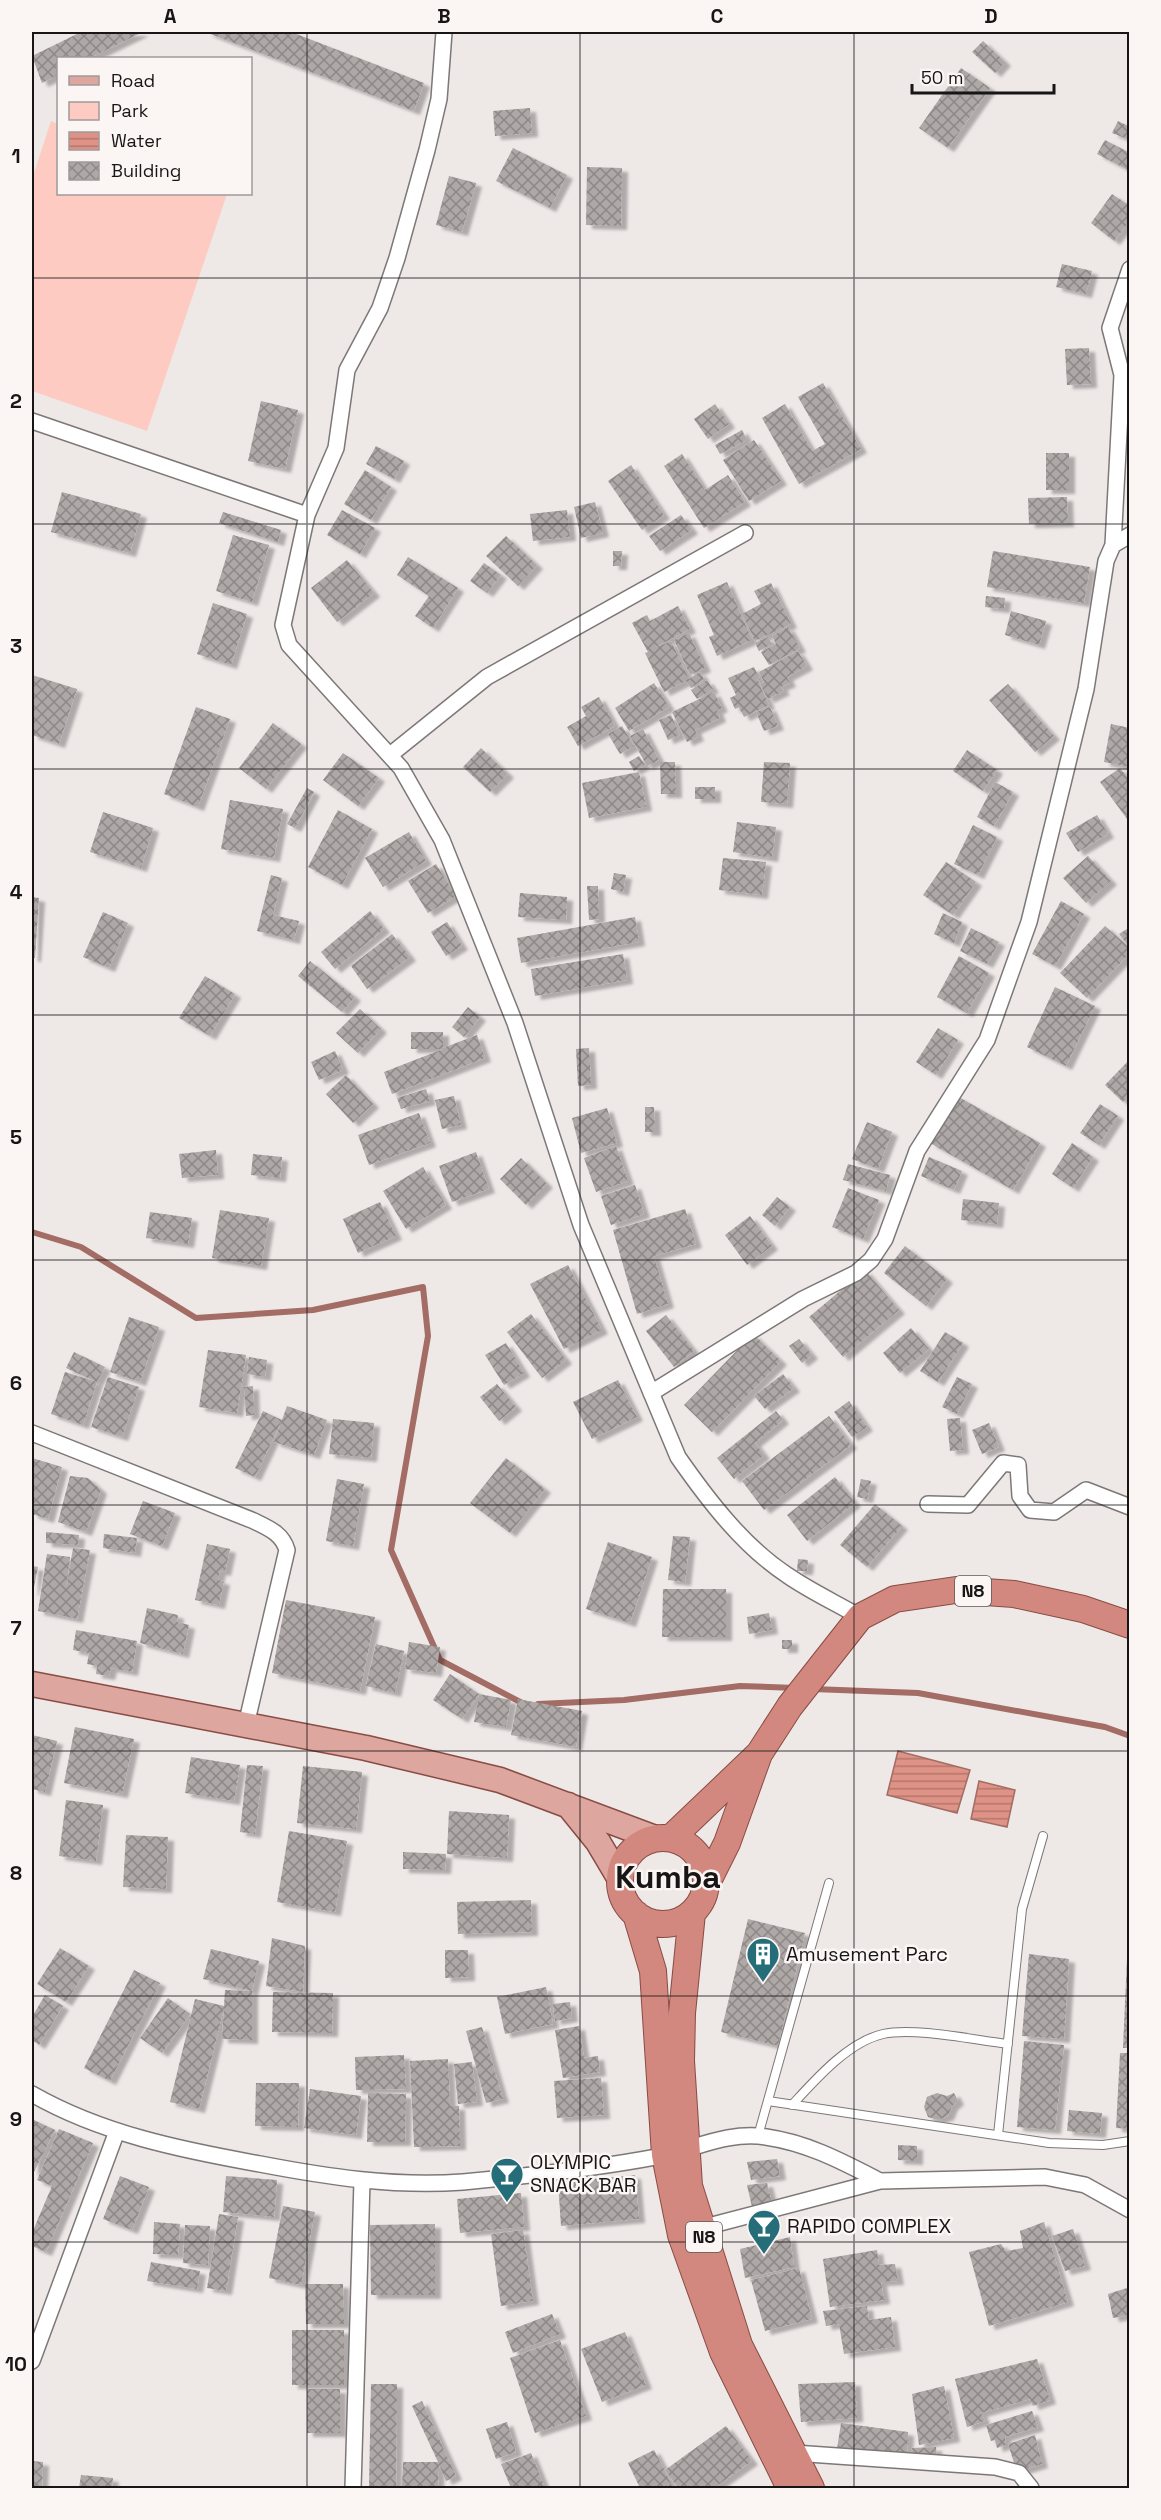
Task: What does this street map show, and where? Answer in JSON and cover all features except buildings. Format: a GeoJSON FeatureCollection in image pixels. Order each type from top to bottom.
{"type":"FeatureCollection","features":[{"type":"Feature","properties":{"kind":"highway","name":"N8"},"geometry":{"type":"LineString","coordinates":[[707,1883],[731,1832],[759,1754],[790,1706],[832,1649],[860,1617],[895,1599],[956,1590],[1014,1594],[1083,1609],[1130,1625]]}},
{"type":"Feature","properties":{"kind":"highway","name":"N8"},"geometry":{"type":"LineString","coordinates":[[663,1838],[759,1754]]}},
{"type":"Feature","properties":{"kind":"highway"},"geometry":{"type":"LineString","coordinates":[[663,1838],[686,1844],[697,1854],[705,1868],[707,1883],[705,1894],[692,1913],[679,1921],[664,1924],[649,1922],[636,1914],[621,1892],[620,1879],[623,1865],[631,1853],[642,1844],[663,1838]]}},
{"type":"Feature","properties":{"kind":"highway","name":"N8"},"geometry":{"type":"LineString","coordinates":[[692,1913],[682,2013],[675,2152],[689,2186],[739,2345],[811,2488]]}},
{"type":"Feature","properties":{"kind":"highway","name":"N8"},"geometry":{"type":"LineString","coordinates":[[636,1914],[653,1971],[675,2152],[681,2235],[699,2292],[723,2352],[790,2488]]}},
{"type":"Feature","properties":{"kind":"main road"},"geometry":{"type":"LineString","coordinates":[[32,1684],[366,1748],[500,1780],[663,1838]]}},
{"type":"Feature","properties":{"kind":"main road"},"geometry":{"type":"LineString","coordinates":[[567,1803],[598,1842],[620,1879]]}},
{"type":"Feature","properties":{"kind":"street"},"geometry":{"type":"LineString","coordinates":[[444,32],[439,99],[427,150],[397,258],[380,308],[348,370],[336,448],[307,515],[283,625],[285,635],[289,645],[401,768],[442,840],[478,925],[515,1023],[581,1225],[678,1457],[701,1491],[739,1534],[786,1575],[860,1617]]}},
{"type":"Feature","properties":{"kind":"street"},"geometry":{"type":"LineString","coordinates":[[651,1393],[803,1299],[856,1274],[871,1260],[885,1239],[917,1151],[987,1040],[1029,922],[1082,707],[1106,561],[1113,546],[1122,375],[1110,328],[1130,269]]}},
{"type":"Feature","properties":{"kind":"street"},"geometry":{"type":"LineString","coordinates":[[32,421],[307,515]]}},
{"type":"Feature","properties":{"kind":"street"},"geometry":{"type":"LineString","coordinates":[[390,755],[487,677],[745,533]]}},
{"type":"Feature","properties":{"kind":"street"},"geometry":{"type":"LineString","coordinates":[[1113,546],[1130,535]]}},
{"type":"Feature","properties":{"kind":"street"},"geometry":{"type":"LineString","coordinates":[[32,1433],[254,1521],[277,1533],[285,1542],[287,1550],[246,1725]]}},
{"type":"Feature","properties":{"kind":"street"},"geometry":{"type":"LineString","coordinates":[[928,1504],[968,1505],[1003,1463],[1018,1465],[1020,1496],[1029,1510],[1054,1512],[1086,1490],[1130,1507]]}},
{"type":"Feature","properties":{"kind":"street"},"geometry":{"type":"LineString","coordinates":[[32,2094],[54,2107],[117,2131],[186,2151],[362,2181],[461,2182],[616,2164],[675,2152],[720,2138],[758,2136],[821,2150],[880,2181]]}},
{"type":"Feature","properties":{"kind":"street"},"geometry":{"type":"LineString","coordinates":[[32,2361],[117,2131]]}},
{"type":"Feature","properties":{"kind":"street"},"geometry":{"type":"LineString","coordinates":[[701,2228],[880,2181],[1045,2177],[1085,2185],[1130,2210]]}},
{"type":"Feature","properties":{"kind":"street"},"geometry":{"type":"LineString","coordinates":[[353,2488],[362,2181]]}},
{"type":"Feature","properties":{"kind":"street"},"geometry":{"type":"LineString","coordinates":[[794,2452],[995,2467],[1019,2473],[1031,2488]]}},
{"type":"Feature","properties":{"kind":"lane"},"geometry":{"type":"LineString","coordinates":[[998,2135],[1022,1909],[1043,1836]]}},
{"type":"Feature","properties":{"kind":"lane"},"geometry":{"type":"LineString","coordinates":[[758,2136],[829,1882]]}},
{"type":"Feature","properties":{"kind":"lane"},"geometry":{"type":"LineString","coordinates":[[792,2105],[820,2073],[850,2051],[881,2034],[901,2032],[1008,2044]]}},
{"type":"Feature","properties":{"kind":"lane"},"geometry":{"type":"LineString","coordinates":[[768,2102],[1049,2143],[1103,2145],[1130,2141]]}},
{"type":"Feature","properties":{"kind":"green space"},"geometry":{"type":"Polygon","coordinates":[[[51,121],[57,124],[57,195],[227,195],[147,431],[32,391],[32,179],[51,121]]]}},
{"type":"Feature","properties":{"kind":"water"},"geometry":{"type":"Polygon","coordinates":[[[898,1751],[970,1770],[957,1813],[887,1795],[898,1751]]]}},
{"type":"Feature","properties":{"kind":"water"},"geometry":{"type":"Polygon","coordinates":[[[979,1781],[1015,1790],[1007,1827],[971,1819],[979,1781]]]}},
{"type":"Feature","properties":{"kind":"waterway"},"geometry":{"type":"LineString","coordinates":[[32,1232],[81,1247],[196,1318],[313,1310],[423,1287],[428,1336],[391,1550],[440,1660],[524,1704]]}},
{"type":"Feature","properties":{"kind":"waterway"},"geometry":{"type":"LineString","coordinates":[[538,1704],[624,1700],[740,1686],[796,1688]]}},
{"type":"Feature","properties":{"kind":"waterway"},"geometry":{"type":"LineString","coordinates":[[813,1689],[918,1693],[1105,1727],[1130,1736]]}},
{"type":"Feature","properties":{"kind":"place","name":"Amusement Parc"},"geometry":{"type":"Point","coordinates":[763,1983]}},
{"type":"Feature","properties":{"kind":"place","name":"OLYMPIC SNACK BAR"},"geometry":{"type":"Point","coordinates":[507,2203]}},
{"type":"Feature","properties":{"kind":"place","name":"RAPIDO COMPLEX"},"geometry":{"type":"Point","coordinates":[764,2255]}},
{"type":"Feature","properties":{"kind":"district","name":"Kumba"},"geometry":{"type":"Point","coordinates":[668,1877]}}]}
